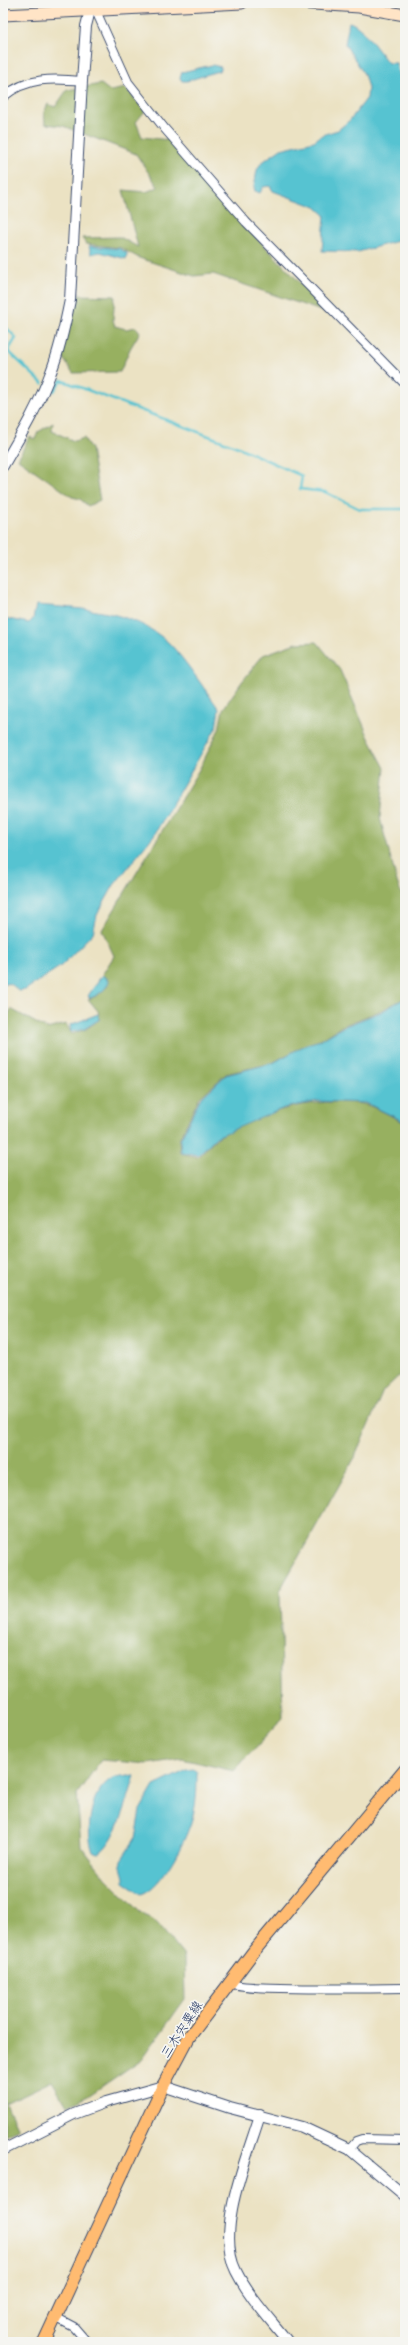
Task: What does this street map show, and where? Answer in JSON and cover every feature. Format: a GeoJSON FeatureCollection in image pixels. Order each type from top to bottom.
{"type":"FeatureCollection","features":[{"type":"Feature","properties":{"kind":"main road"},"geometry":{"type":"LineString","coordinates":[[3,15],[125,6],[242,3]]}},
{"type":"Feature","properties":{"kind":"main road"},"geometry":{"type":"LineString","coordinates":[[298,3],[359,7],[405,15]]}},
{"type":"Feature","properties":{"kind":"main road","name":"三木宍粟線"},"geometry":{"type":"LineString","coordinates":[[44,2342],[163,2086],[189,2037],[230,1983],[405,1770]]}},
{"type":"Feature","properties":{"kind":"street"},"geometry":{"type":"LineString","coordinates":[[72,3],[93,8]]}},
{"type":"Feature","properties":{"kind":"street"},"geometry":{"type":"LineString","coordinates":[[3,466],[41,396],[63,335],[70,300],[86,26],[93,8]]}},
{"type":"Feature","properties":{"kind":"street"},"geometry":{"type":"LineString","coordinates":[[93,8],[128,82],[166,129],[246,222],[405,384]]}},
{"type":"Feature","properties":{"kind":"street"},"geometry":{"type":"LineString","coordinates":[[3,97],[26,82],[43,79],[82,80]]}},
{"type":"Feature","properties":{"kind":"street"},"geometry":{"type":"LineString","coordinates":[[230,1983],[234,1986],[263,1987],[405,1988]]}},
{"type":"Feature","properties":{"kind":"street"},"geometry":{"type":"LineString","coordinates":[[3,2150],[74,2114],[106,2102],[163,2086],[302,2126],[349,2149],[405,2196]]}},
{"type":"Feature","properties":{"kind":"street"},"geometry":{"type":"LineString","coordinates":[[260,2115],[229,2222],[230,2255],[244,2285],[288,2342]]}},
{"type":"Feature","properties":{"kind":"street"},"geometry":{"type":"LineString","coordinates":[[349,2149],[356,2141],[362,2140],[405,2140]]}},
{"type":"Feature","properties":{"kind":"street"},"geometry":{"type":"LineString","coordinates":[[55,2317],[74,2327],[87,2342]]}},
{"type":"Feature","properties":{"kind":"green space"},"geometry":{"type":"Polygon","coordinates":[[[101,84],[110,91],[126,88],[145,111],[136,122],[142,137],[170,140],[217,196],[330,314],[213,274],[194,276],[139,258],[121,248],[86,244],[82,238],[120,237],[138,247],[123,190],[146,192],[158,187],[136,154],[63,126],[45,124],[44,112],[48,104],[55,107],[67,90],[101,84]]]}},
{"type":"Feature","properties":{"kind":"green space"},"geometry":{"type":"Polygon","coordinates":[[[77,295],[115,296],[113,320],[115,326],[126,329],[136,327],[140,332],[130,349],[120,372],[73,373],[61,355],[77,295]]]}},
{"type":"Feature","properties":{"kind":"green space"},"geometry":{"type":"Polygon","coordinates":[[[53,423],[52,431],[74,441],[84,438],[91,449],[100,500],[88,506],[80,499],[72,497],[18,459],[29,437],[35,439],[38,432],[53,423]]]}},
{"type":"Feature","properties":{"kind":"green space"},"geometry":{"type":"Polygon","coordinates":[[[317,642],[340,670],[369,738],[385,768],[380,818],[397,882],[405,903],[405,998],[380,1011],[342,1026],[321,1040],[307,1044],[272,1063],[226,1074],[199,1098],[179,1140],[180,1153],[198,1157],[215,1139],[235,1128],[270,1113],[306,1104],[344,1102],[363,1104],[405,1123],[405,1370],[383,1391],[354,1459],[280,1590],[283,1718],[234,1771],[182,1759],[148,1764],[101,1760],[77,1794],[81,1846],[106,1878],[140,1912],[157,1923],[184,1956],[185,1999],[142,2059],[88,2096],[67,2106],[52,2081],[6,2103],[18,2129],[3,2135],[3,1025],[11,1009],[47,1029],[66,1024],[72,1034],[86,1029],[100,1019],[98,1011],[88,999],[98,994],[107,986],[109,980],[102,975],[114,956],[102,930],[200,768],[219,729],[223,709],[263,655],[296,643],[317,642]]]}},
{"type":"Feature","properties":{"kind":"water"},"geometry":{"type":"Polygon","coordinates":[[[349,22],[365,33],[388,63],[396,63],[405,102],[405,239],[358,252],[322,251],[325,215],[316,207],[273,191],[270,186],[263,187],[260,193],[255,191],[254,187],[257,170],[261,163],[281,149],[314,141],[322,135],[338,130],[350,120],[367,98],[368,88],[364,74],[345,44],[349,22]]]}},
{"type":"Feature","properties":{"kind":"water"},"geometry":{"type":"Polygon","coordinates":[[[212,65],[221,67],[221,70],[187,81],[182,81],[180,78],[182,72],[212,65]]]}},
{"type":"Feature","properties":{"kind":"water"},"geometry":{"type":"Polygon","coordinates":[[[89,246],[120,249],[127,253],[126,259],[100,252],[91,254],[89,246]]]}},
{"type":"Feature","properties":{"kind":"water"},"geometry":{"type":"Polygon","coordinates":[[[36,605],[106,613],[139,623],[155,632],[175,650],[219,709],[216,728],[154,835],[114,885],[97,915],[93,933],[61,966],[25,990],[19,991],[11,984],[3,983],[3,618],[29,623],[33,619],[36,605]]]}},
{"type":"Feature","properties":{"kind":"water"},"geometry":{"type":"Polygon","coordinates":[[[102,975],[109,980],[107,986],[99,994],[90,998],[88,996],[102,975]]]}},
{"type":"Feature","properties":{"kind":"water"},"geometry":{"type":"Polygon","coordinates":[[[405,998],[405,1122],[366,1103],[318,1101],[284,1108],[216,1137],[198,1155],[181,1152],[180,1140],[200,1099],[226,1075],[273,1063],[307,1044],[321,1040],[343,1027],[381,1012],[405,998]]]}},
{"type":"Feature","properties":{"kind":"water"},"geometry":{"type":"Polygon","coordinates":[[[98,1014],[100,1019],[84,1029],[71,1032],[70,1025],[98,1014]]]}},
{"type":"Feature","properties":{"kind":"water"},"geometry":{"type":"Polygon","coordinates":[[[193,1769],[197,1771],[197,1788],[194,1810],[186,1835],[166,1872],[149,1890],[141,1894],[124,1882],[121,1860],[135,1839],[140,1810],[154,1786],[187,1770],[193,1769]]]}},
{"type":"Feature","properties":{"kind":"water"},"geometry":{"type":"Polygon","coordinates":[[[129,1775],[135,1776],[121,1819],[110,1841],[104,1849],[97,1854],[93,1852],[89,1834],[91,1812],[94,1802],[98,1793],[111,1779],[129,1775]]]}},
{"type":"Feature","properties":{"kind":"waterway"},"geometry":{"type":"LineString","coordinates":[[3,324],[16,338],[8,351],[43,384]]}},
{"type":"Feature","properties":{"kind":"waterway"},"geometry":{"type":"LineString","coordinates":[[47,386],[54,391],[61,380],[238,447],[302,476],[300,489],[325,492],[360,509],[405,509]]}}]}
